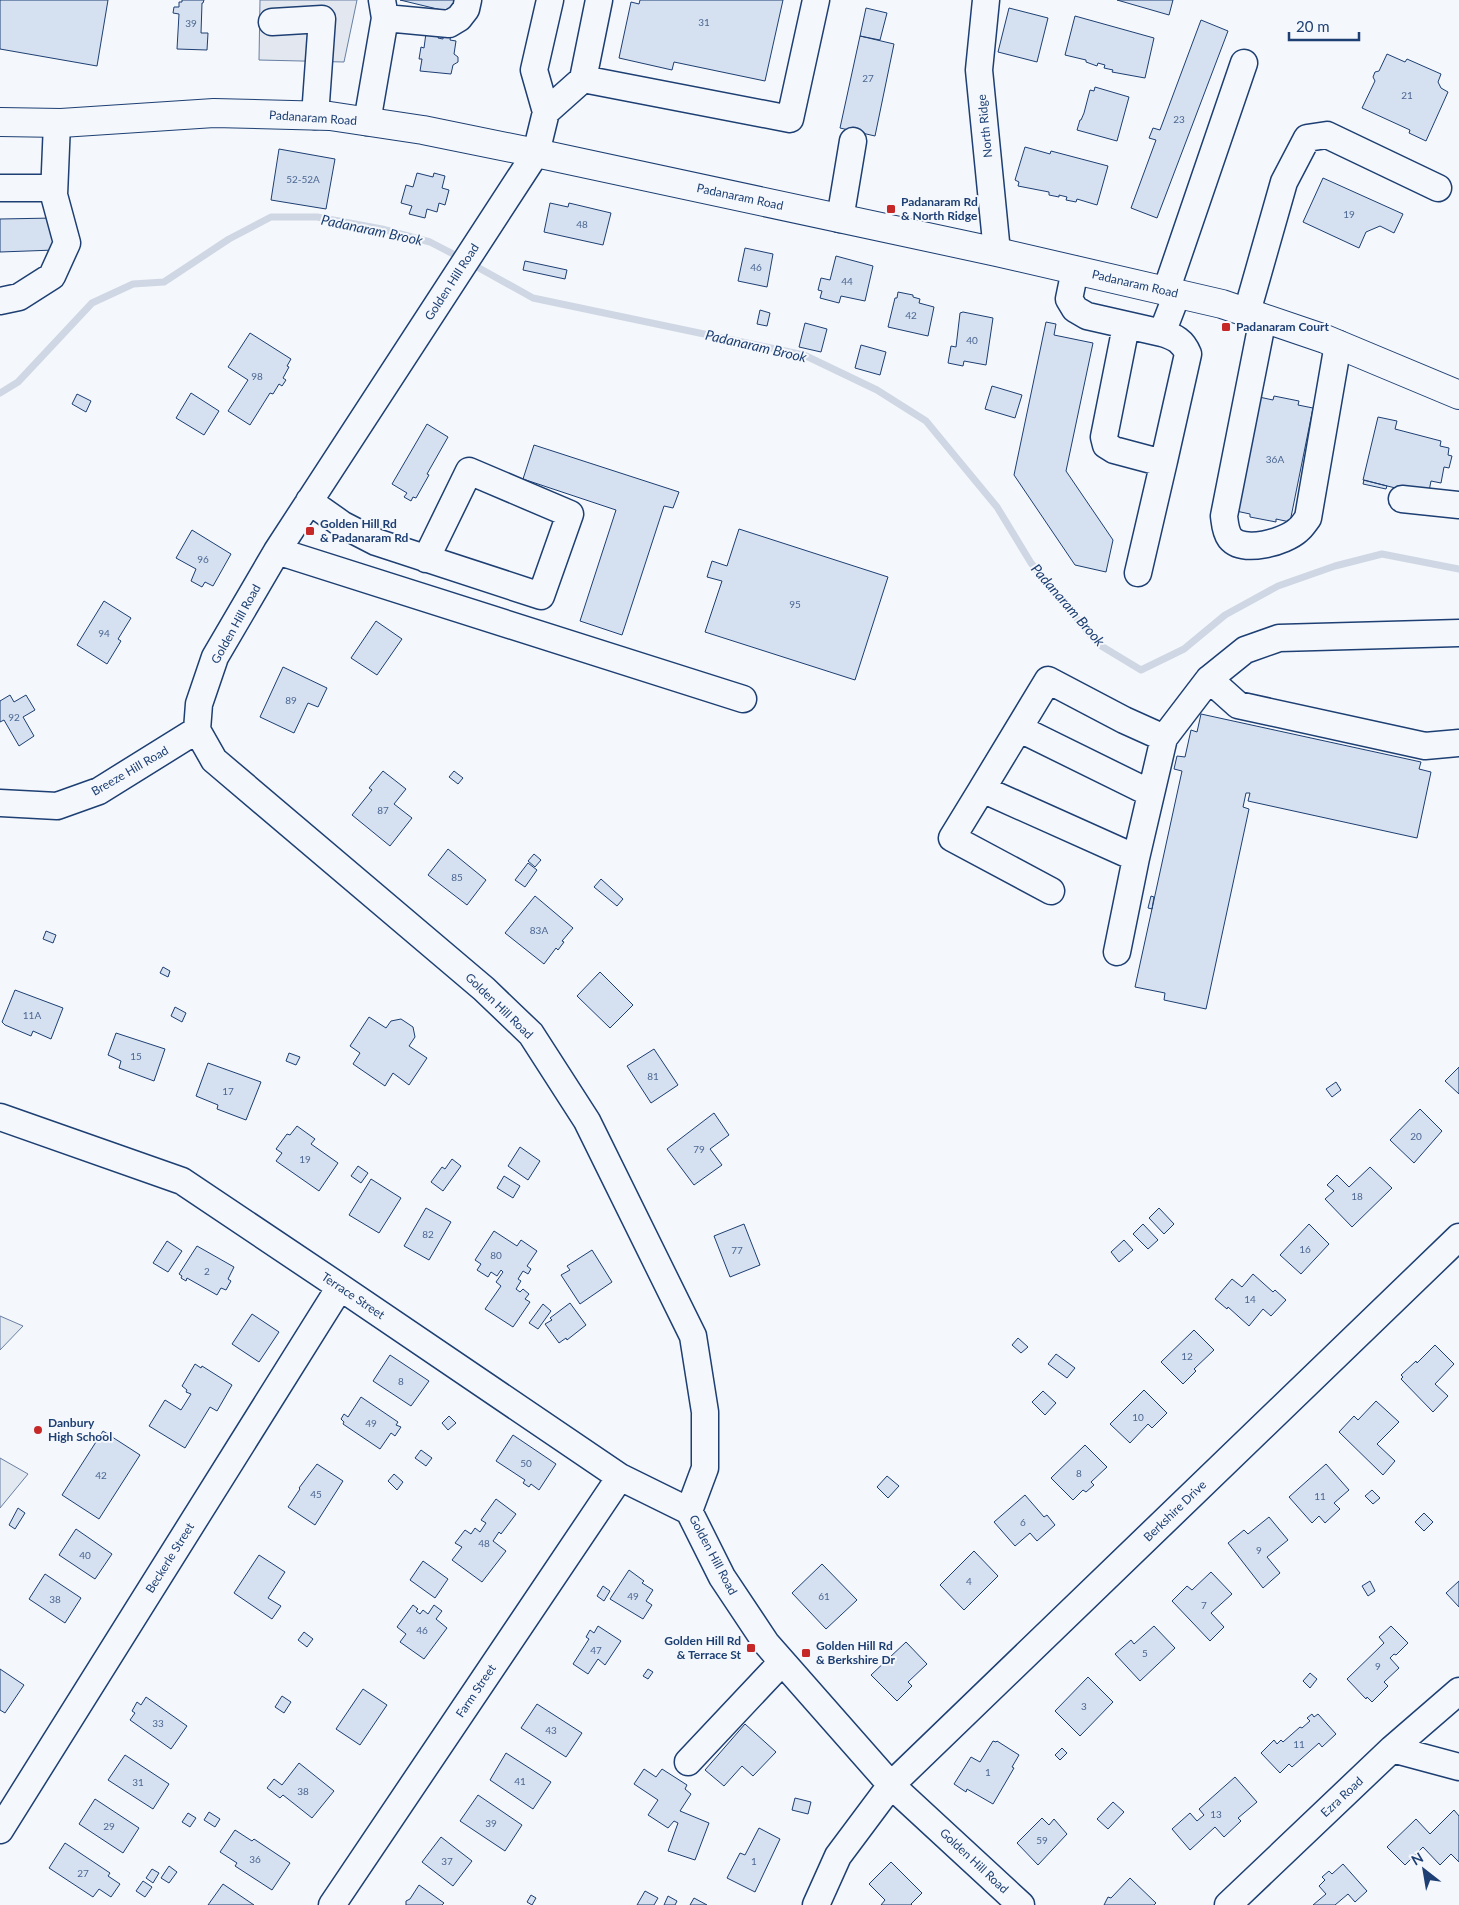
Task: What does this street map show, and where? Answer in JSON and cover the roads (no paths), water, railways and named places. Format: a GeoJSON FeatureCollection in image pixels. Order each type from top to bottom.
{"type":"FeatureCollection","features":[{"type":"Feature","properties":{"kind":"main road","name":"Padanaram Road"},"geometry":{"type":"LineString","coordinates":[[0,122],[57,123],[214,113],[315,116],[423,130],[997,252],[1222,304],[1338,344],[1459,396]]}},
{"type":"Feature","properties":{"kind":"street"},"geometry":{"type":"LineString","coordinates":[[367,122],[384,9],[449,24],[459,18],[466,9],[468,0]]}},
{"type":"Feature","properties":{"kind":"street"},"geometry":{"type":"LineString","coordinates":[[550,0],[534,70],[546,112],[583,79],[600,0]]}},
{"type":"Feature","properties":{"kind":"street"},"geometry":{"type":"LineString","coordinates":[[583,79],[790,119],[816,0]]}},
{"type":"Feature","properties":{"kind":"street","name":"North Ridge"},"geometry":{"type":"LineString","coordinates":[[986,0],[979,70],[997,252]]}},
{"type":"Feature","properties":{"kind":"street"},"geometry":{"type":"LineString","coordinates":[[272,22],[322,19],[315,116]]}},
{"type":"Feature","properties":{"kind":"street"},"geometry":{"type":"LineString","coordinates":[[1162,332],[1172,292],[1244,63]]}},
{"type":"Feature","properties":{"kind":"street","name":"Golden Hill Road"},"geometry":{"type":"LineString","coordinates":[[546,112],[536,153],[277,551],[216,657],[199,704],[197,730],[214,760],[484,989],[531,1034],[587,1121],[693,1336],[705,1412],[705,1468],[689,1511],[722,1577],[766,1643],[891,1785],[1021,1905]]}},
{"type":"Feature","properties":{"kind":"street"},"geometry":{"type":"LineString","coordinates":[[0,301],[19,297],[52,276],[67,243],[54,195],[57,123]]}},
{"type":"Feature","properties":{"kind":"street"},"geometry":{"type":"LineString","coordinates":[[1338,344],[1308,518],[1297,531],[1277,542],[1251,546],[1238,545],[1230,538],[1225,527],[1224,516],[1255,315],[1284,182],[1307,138],[1328,135],[1438,188]]}},
{"type":"Feature","properties":{"kind":"street"},"geometry":{"type":"LineString","coordinates":[[840,219],[853,141]]}},
{"type":"Feature","properties":{"kind":"street"},"geometry":{"type":"LineString","coordinates":[[0,188],[54,188]]}},
{"type":"Feature","properties":{"kind":"street"},"geometry":{"type":"LineString","coordinates":[[1075,270],[1069,299],[1075,308],[1087,316],[1126,326],[1162,332],[1184,344],[1188,354],[1138,572]]}},
{"type":"Feature","properties":{"kind":"street"},"geometry":{"type":"LineString","coordinates":[[1126,326],[1104,437],[1106,446],[1158,462],[1164,461]]}},
{"type":"Feature","properties":{"kind":"street"},"geometry":{"type":"LineString","coordinates":[[309,501],[343,525],[376,542],[426,559],[541,596],[570,514],[469,471],[426,559]]}},
{"type":"Feature","properties":{"kind":"street"},"geometry":{"type":"LineString","coordinates":[[1402,499],[1459,505]]}},
{"type":"Feature","properties":{"kind":"street"},"geometry":{"type":"LineString","coordinates":[[277,551],[743,699]]}},
{"type":"Feature","properties":{"kind":"street"},"geometry":{"type":"LineString","coordinates":[[1117,952],[1150,793],[1164,738],[1209,679],[1245,650],[1279,638],[1459,633]]}},
{"type":"Feature","properties":{"kind":"street"},"geometry":{"type":"LineString","coordinates":[[1209,679],[1238,705],[1425,746],[1459,743]]}},
{"type":"Feature","properties":{"kind":"street"},"geometry":{"type":"LineString","coordinates":[[1051,891],[952,838],[1020,729],[1048,680],[1124,720],[1164,738]]}},
{"type":"Feature","properties":{"kind":"street"},"geometry":{"type":"LineString","coordinates":[[1020,729],[1150,793]]}},
{"type":"Feature","properties":{"kind":"street","name":"Breeze Hill Road"},"geometry":{"type":"LineString","coordinates":[[0,804],[57,806],[99,791],[197,730]]}},
{"type":"Feature","properties":{"kind":"street"},"geometry":{"type":"LineString","coordinates":[[982,789],[1136,858]]}},
{"type":"Feature","properties":{"kind":"street","name":"Terrace Street"},"geometry":{"type":"LineString","coordinates":[[0,1116],[182,1181],[620,1477],[689,1511]]}},
{"type":"Feature","properties":{"kind":"street","name":"Berkshire Drive"},"geometry":{"type":"LineString","coordinates":[[816,1905],[838,1856],[891,1785],[1459,1237]]}},
{"type":"Feature","properties":{"kind":"street","name":"Beckerle Street"},"geometry":{"type":"LineString","coordinates":[[0,1830],[340,1286]]}},
{"type":"Feature","properties":{"kind":"street","name":"Farm Street"},"geometry":{"type":"LineString","coordinates":[[332,1905],[620,1477]]}},
{"type":"Feature","properties":{"kind":"street"},"geometry":{"type":"LineString","coordinates":[[688,1762],[782,1662]]}},
{"type":"Feature","properties":{"kind":"street","name":"Ezra Road"},"geometry":{"type":"LineString","coordinates":[[1228,1905],[1392,1749],[1459,1692]]}},
{"type":"Feature","properties":{"kind":"street"},"geometry":{"type":"LineString","coordinates":[[1392,1749],[1459,1767]]}},
{"type":"Feature","properties":{"kind":"waterway","name":"Padanaram Brook"},"geometry":{"type":"LineString","coordinates":[[0,393],[18,382],[92,303],[133,284],[164,282],[229,239],[271,217],[317,217],[382,229],[430,242],[461,258]]}},
{"type":"Feature","properties":{"kind":"waterway","name":"Padanaram Brook"},"geometry":{"type":"LineString","coordinates":[[470,263],[533,298],[804,355],[877,390],[926,421],[997,507],[1031,563],[1098,644],[1141,670],[1184,649],[1225,615],[1278,586],[1335,566],[1382,554],[1459,569]]}},
{"type":"Feature","properties":{"kind":"place","name":"Padanaram Rd & North Ridge"},"geometry":{"type":"Point","coordinates":[891,209]}},
{"type":"Feature","properties":{"kind":"place","name":"Padanaram Court"},"geometry":{"type":"Point","coordinates":[1226,327]}},
{"type":"Feature","properties":{"kind":"place","name":"Golden Hill Rd & Padanaram Rd"},"geometry":{"type":"Point","coordinates":[310,531]}},
{"type":"Feature","properties":{"kind":"place","name":"Danbury High School"},"geometry":{"type":"Point","coordinates":[38,1430]}},
{"type":"Feature","properties":{"kind":"place","name":"Golden Hill Rd & Terrace St"},"geometry":{"type":"Point","coordinates":[751,1648]}},
{"type":"Feature","properties":{"kind":"place","name":"Golden Hill Rd & Berkshire Dr"},"geometry":{"type":"Point","coordinates":[806,1653]}}]}
